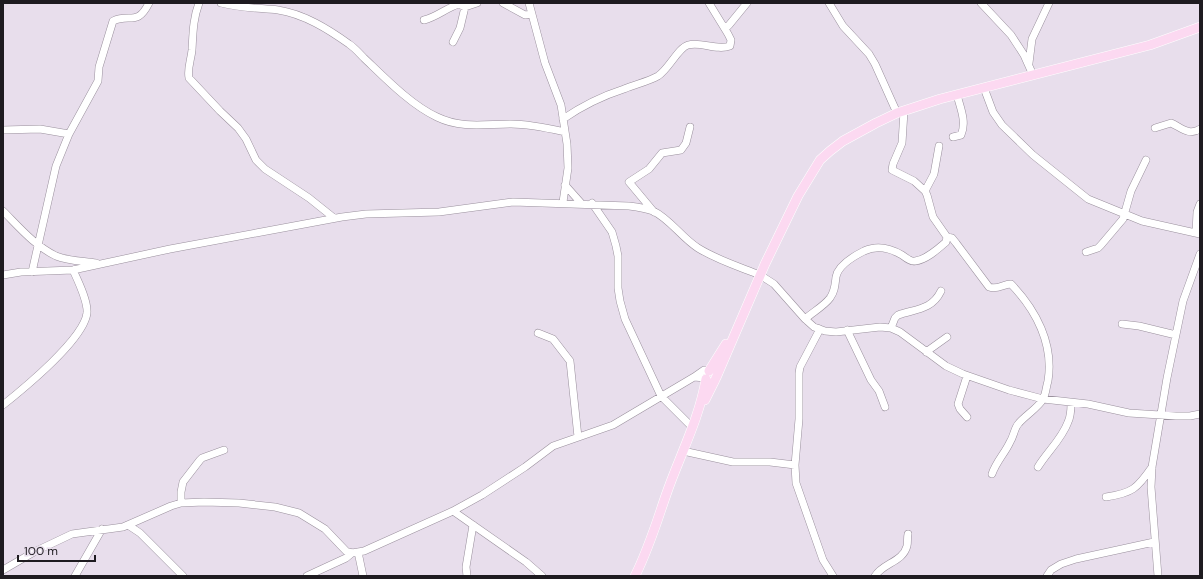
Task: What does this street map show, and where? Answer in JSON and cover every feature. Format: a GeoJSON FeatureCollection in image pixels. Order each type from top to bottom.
{"type":"FeatureCollection","features":[{"type":"Feature","properties":{"kind":"main road"},"geometry":{"type":"LineString","coordinates":[[635,576],[652,540],[666,495],[694,423],[710,376],[738,325],[798,196],[820,160],[843,142],[876,123],[901,112],[1033,74],[1150,45],[1200,27]]}},
{"type":"Feature","properties":{"kind":"street"},"geometry":{"type":"LineString","coordinates":[[32,272],[45,211],[51,194],[56,166],[69,134],[98,81],[99,67],[113,21],[117,19],[135,19],[141,14],[149,3]]}},
{"type":"Feature","properties":{"kind":"street"},"geometry":{"type":"LineString","coordinates":[[199,3],[193,23],[192,51],[188,73],[189,78],[238,128],[256,160],[265,169],[308,198],[334,218]]}},
{"type":"Feature","properties":{"kind":"street"},"geometry":{"type":"LineString","coordinates":[[221,3],[279,10],[310,20],[350,44],[404,95],[437,117],[464,125],[528,125],[565,132]]}},
{"type":"Feature","properties":{"kind":"street"},"geometry":{"type":"LineString","coordinates":[[424,20],[436,16],[459,4],[465,7],[477,3]]}},
{"type":"Feature","properties":{"kind":"street"},"geometry":{"type":"LineString","coordinates":[[503,3],[525,15],[532,14]]}},
{"type":"Feature","properties":{"kind":"street"},"geometry":{"type":"LineString","coordinates":[[529,3],[546,63],[561,105],[568,168],[563,202]]}},
{"type":"Feature","properties":{"kind":"street"},"geometry":{"type":"LineString","coordinates":[[563,119],[578,109],[597,100],[624,88],[646,82],[660,74],[670,65],[677,54],[686,45],[692,44],[723,48],[730,46],[731,40],[709,3]]}},
{"type":"Feature","properties":{"kind":"street"},"geometry":{"type":"LineString","coordinates":[[725,29],[747,3]]}},
{"type":"Feature","properties":{"kind":"street"},"geometry":{"type":"LineString","coordinates":[[829,3],[843,26],[869,54],[901,112],[902,143],[892,170],[914,181],[925,191],[928,195],[933,217],[947,237],[952,238],[989,287],[997,289],[1007,284],[1011,284],[1017,290],[1039,321],[1046,339],[1049,354],[1049,373],[1043,399],[1018,424],[1011,440],[995,464],[992,474]]}},
{"type":"Feature","properties":{"kind":"street"},"geometry":{"type":"LineString","coordinates":[[981,3],[1012,36],[1029,63],[1033,74]]}},
{"type":"Feature","properties":{"kind":"street"},"geometry":{"type":"LineString","coordinates":[[1029,63],[1032,39],[1049,3]]}},
{"type":"Feature","properties":{"kind":"street"},"geometry":{"type":"LineString","coordinates":[[453,42],[460,28],[465,7]]}},
{"type":"Feature","properties":{"kind":"street"},"geometry":{"type":"LineString","coordinates":[[984,88],[993,112],[1002,125],[1033,155],[1088,198],[1142,220],[1198,233],[1197,212],[1200,204]]}},
{"type":"Feature","properties":{"kind":"street"},"geometry":{"type":"LineString","coordinates":[[953,137],[961,135],[963,131],[963,117],[957,95]]}},
{"type":"Feature","properties":{"kind":"street"},"geometry":{"type":"LineString","coordinates":[[1154,128],[1171,123],[1185,131],[1196,132],[1200,129]]}},
{"type":"Feature","properties":{"kind":"street"},"geometry":{"type":"LineString","coordinates":[[654,212],[630,182],[649,170],[662,153],[681,150],[686,143],[690,128]]}},
{"type":"Feature","properties":{"kind":"street"},"geometry":{"type":"LineString","coordinates":[[3,130],[40,129],[69,134]]}},
{"type":"Feature","properties":{"kind":"street"},"geometry":{"type":"LineString","coordinates":[[925,191],[934,174],[939,146]]}},
{"type":"Feature","properties":{"kind":"street"},"geometry":{"type":"LineString","coordinates":[[1086,252],[1098,248],[1126,214],[1131,192],[1146,160]]}},
{"type":"Feature","properties":{"kind":"street"},"geometry":{"type":"LineString","coordinates":[[565,184],[581,203]]}},
{"type":"Feature","properties":{"kind":"street"},"geometry":{"type":"LineString","coordinates":[[3,275],[73,270],[170,249],[334,218],[366,214],[439,212],[512,202],[563,202],[629,206],[645,208],[654,212],[666,220],[698,248],[715,257],[760,275],[774,284],[814,327],[825,331],[836,332],[880,327],[891,328],[900,332],[946,366],[967,376],[1009,390],[1043,399],[1088,404],[1129,413],[1190,416],[1200,414]]}},
{"type":"Feature","properties":{"kind":"street"},"geometry":{"type":"LineString","coordinates":[[592,204],[612,232],[618,256],[617,276],[620,300],[625,319],[661,396],[694,423]]}},
{"type":"Feature","properties":{"kind":"street"},"geometry":{"type":"LineString","coordinates":[[3,211],[38,244],[56,256],[69,260],[102,264]]}},
{"type":"Feature","properties":{"kind":"street"},"geometry":{"type":"LineString","coordinates":[[805,319],[831,297],[836,287],[837,273],[840,267],[863,252],[871,248],[890,249],[913,261],[917,261],[926,257],[946,242],[947,237]]}},
{"type":"Feature","properties":{"kind":"street"},"geometry":{"type":"LineString","coordinates":[[1158,576],[1154,542],[1151,487],[1152,467],[1183,301],[1200,254]]}},
{"type":"Feature","properties":{"kind":"street"},"geometry":{"type":"LineString","coordinates":[[3,405],[32,382],[81,329],[87,314],[84,299],[73,270]]}},
{"type":"Feature","properties":{"kind":"street"},"geometry":{"type":"LineString","coordinates":[[891,328],[895,318],[898,315],[926,307],[938,298],[941,291]]}},
{"type":"Feature","properties":{"kind":"street"},"geometry":{"type":"LineString","coordinates":[[1122,324],[1139,326],[1176,335]]}},
{"type":"Feature","properties":{"kind":"street"},"geometry":{"type":"LineString","coordinates":[[820,329],[800,367],[799,419],[795,465],[796,483],[799,494],[812,525],[823,560],[833,576]]}},
{"type":"Feature","properties":{"kind":"street"},"geometry":{"type":"LineString","coordinates":[[847,330],[871,380],[879,392],[885,408]]}},
{"type":"Feature","properties":{"kind":"street"},"geometry":{"type":"LineString","coordinates":[[538,333],[554,339],[570,361],[578,437]]}},
{"type":"Feature","properties":{"kind":"street"},"geometry":{"type":"LineString","coordinates":[[926,352],[947,337]]}},
{"type":"Feature","properties":{"kind":"street"},"geometry":{"type":"LineString","coordinates":[[307,576],[355,553],[371,548],[453,511],[482,496],[553,446],[613,425],[704,370],[710,376]]}},
{"type":"Feature","properties":{"kind":"street"},"geometry":{"type":"LineString","coordinates":[[967,376],[958,404],[960,409],[968,417]]}},
{"type":"Feature","properties":{"kind":"street"},"geometry":{"type":"LineString","coordinates":[[1038,467],[1046,454],[1063,433],[1069,421],[1071,403]]}},
{"type":"Feature","properties":{"kind":"street"},"geometry":{"type":"LineString","coordinates":[[181,503],[183,482],[200,460],[224,450]]}},
{"type":"Feature","properties":{"kind":"street"},"geometry":{"type":"LineString","coordinates":[[683,451],[733,462],[770,462],[795,465]]}},
{"type":"Feature","properties":{"kind":"street"},"geometry":{"type":"LineString","coordinates":[[1106,497],[1123,494],[1135,489],[1152,467]]}},
{"type":"Feature","properties":{"kind":"street"},"geometry":{"type":"LineString","coordinates":[[3,570],[63,537],[128,524],[154,512],[181,503],[239,502],[275,507],[299,513],[324,529],[346,551],[355,553]]}},
{"type":"Feature","properties":{"kind":"street"},"geometry":{"type":"LineString","coordinates":[[453,511],[526,562],[542,576]]}},
{"type":"Feature","properties":{"kind":"street"},"geometry":{"type":"LineString","coordinates":[[128,524],[183,576]]}},
{"type":"Feature","properties":{"kind":"street"},"geometry":{"type":"LineString","coordinates":[[467,576],[466,567],[473,525]]}},
{"type":"Feature","properties":{"kind":"street"},"geometry":{"type":"LineString","coordinates":[[75,576],[102,529]]}},
{"type":"Feature","properties":{"kind":"street"},"geometry":{"type":"LineString","coordinates":[[875,576],[880,569],[900,558],[907,547],[908,534]]}},
{"type":"Feature","properties":{"kind":"street"},"geometry":{"type":"LineString","coordinates":[[1046,576],[1051,570],[1060,564],[1076,559],[1154,542]]}},
{"type":"Feature","properties":{"kind":"street"},"geometry":{"type":"LineString","coordinates":[[355,553],[363,576]]}}]}
